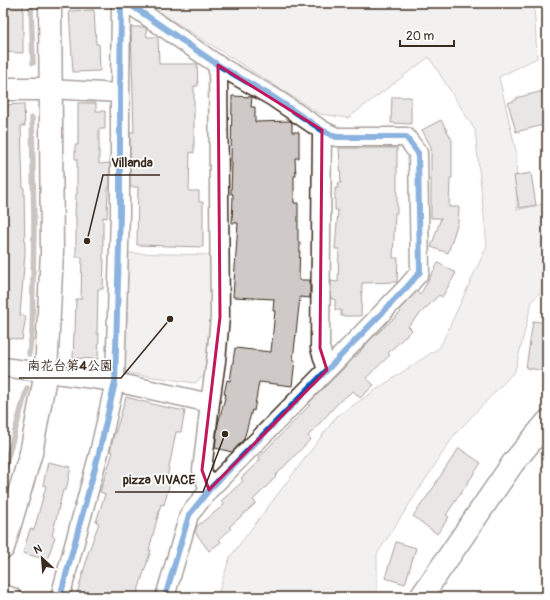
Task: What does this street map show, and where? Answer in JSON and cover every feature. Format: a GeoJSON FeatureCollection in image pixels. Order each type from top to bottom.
{"type":"FeatureCollection","features":[{"type":"Feature","properties":{"kind":"street"},"geometry":{"type":"LineString","coordinates":[[3,548],[31,453],[46,372],[52,252],[50,3]]}},
{"type":"Feature","properties":{"kind":"street"},"geometry":{"type":"LineString","coordinates":[[60,597],[99,453],[115,382],[120,214],[121,3]]}},
{"type":"Feature","properties":{"kind":"street"},"geometry":{"type":"LineString","coordinates":[[128,3],[218,65],[273,97],[322,130],[336,136],[406,137],[418,153],[420,272],[210,490],[189,515],[165,597]]}},
{"type":"Feature","properties":{"kind":"street"},"geometry":{"type":"LineString","coordinates":[[210,490],[202,470],[220,317],[218,65]]}},
{"type":"Feature","properties":{"kind":"street"},"geometry":{"type":"LineString","coordinates":[[3,89],[50,89],[120,93]]}},
{"type":"Feature","properties":{"kind":"street"},"geometry":{"type":"LineString","coordinates":[[322,130],[320,348],[327,370]]}},
{"type":"Feature","properties":{"kind":"street"},"geometry":{"type":"LineString","coordinates":[[3,367],[115,382],[210,403]]}},
{"type":"Feature","properties":{"kind":"street"},"geometry":{"type":"LineString","coordinates":[[421,597],[513,463],[547,422]]}},
{"type":"Feature","properties":{"kind":"street"},"geometry":{"type":"LineString","coordinates":[[3,594],[12,597]]}},
{"type":"Feature","properties":{"kind":"highlighted area"},"geometry":{"type":"Polygon","coordinates":[[[218,65],[322,130],[320,348],[327,370],[209,490],[202,470],[220,317],[218,65]]]}},
{"type":"Feature","properties":{"kind":"shaded area"},"geometry":{"type":"Polygon","coordinates":[[[145,3],[534,3],[537,58],[499,77],[516,151],[517,210],[547,203],[547,286],[532,301],[515,371],[455,434],[377,554],[377,597],[217,597],[230,557],[337,416],[440,347],[487,246],[475,130],[429,57],[348,118],[320,114],[145,3]]]}},
{"type":"Feature","properties":{"kind":"shaded area"},"geometry":{"type":"Polygon","coordinates":[[[127,253],[215,255],[214,318],[205,375],[195,383],[126,373],[120,366],[127,320],[127,253]]]}},
{"type":"Feature","properties":{"kind":"building"},"geometry":{"type":"Polygon","coordinates":[[[3,3],[23,3],[23,53],[3,52],[3,3]]]}},
{"type":"Feature","properties":{"kind":"building"},"geometry":{"type":"Polygon","coordinates":[[[94,10],[96,44],[99,44],[100,71],[73,72],[69,11],[94,10]]]}},
{"type":"Feature","properties":{"kind":"building"},"geometry":{"type":"Polygon","coordinates":[[[131,27],[144,27],[146,28],[147,37],[158,37],[159,64],[197,64],[198,86],[194,86],[194,153],[190,152],[189,191],[199,191],[199,202],[203,202],[203,247],[137,245],[138,187],[130,187],[130,132],[134,132],[131,27]]]}},
{"type":"Feature","properties":{"kind":"building"},"geometry":{"type":"Polygon","coordinates":[[[547,90],[547,124],[516,132],[508,103],[516,100],[516,98],[547,90]]]}},
{"type":"Feature","properties":{"kind":"building"},"geometry":{"type":"Polygon","coordinates":[[[232,96],[252,97],[251,107],[255,107],[255,122],[290,121],[292,123],[292,132],[299,132],[299,158],[295,158],[296,176],[294,176],[294,203],[298,203],[298,242],[300,242],[299,280],[310,280],[310,298],[300,297],[293,360],[295,360],[292,386],[259,382],[254,411],[252,410],[244,439],[232,452],[215,448],[218,424],[226,394],[224,394],[227,380],[230,381],[235,348],[271,352],[275,311],[273,311],[274,299],[233,297],[238,223],[232,223],[232,96]]]}},
{"type":"Feature","properties":{"kind":"building"},"geometry":{"type":"Polygon","coordinates":[[[392,97],[411,97],[411,124],[391,123],[392,97]]]}},
{"type":"Feature","properties":{"kind":"building"},"geometry":{"type":"Polygon","coordinates":[[[78,103],[96,103],[96,111],[105,111],[105,129],[99,129],[99,164],[110,163],[110,187],[108,188],[107,218],[103,217],[103,289],[98,289],[98,359],[73,358],[76,299],[81,299],[82,257],[76,257],[75,216],[77,194],[77,159],[75,159],[75,145],[78,145],[78,103]]]}},
{"type":"Feature","properties":{"kind":"building"},"geometry":{"type":"Polygon","coordinates":[[[24,104],[25,126],[21,126],[25,254],[20,315],[26,316],[22,340],[3,337],[3,105],[24,104]]]}},
{"type":"Feature","properties":{"kind":"building"},"geometry":{"type":"Polygon","coordinates":[[[441,120],[452,140],[452,178],[450,178],[449,207],[459,207],[458,222],[448,253],[431,247],[441,218],[431,218],[431,147],[422,130],[441,120]]]}},
{"type":"Feature","properties":{"kind":"building"},"geometry":{"type":"Polygon","coordinates":[[[339,148],[397,148],[397,213],[395,213],[393,258],[398,258],[397,282],[362,283],[361,316],[341,316],[341,310],[335,310],[335,299],[331,299],[331,281],[338,282],[339,249],[335,249],[338,210],[335,210],[335,188],[338,188],[338,183],[341,183],[339,148]]]}},
{"type":"Feature","properties":{"kind":"building"},"geometry":{"type":"Polygon","coordinates":[[[531,173],[536,205],[519,208],[514,176],[531,173]]]}},
{"type":"Feature","properties":{"kind":"building"},"geometry":{"type":"Polygon","coordinates":[[[438,263],[456,273],[442,297],[439,295],[408,326],[412,330],[388,353],[390,355],[366,378],[374,385],[360,398],[353,391],[340,401],[308,436],[311,439],[253,500],[256,503],[229,527],[231,529],[219,539],[221,542],[209,551],[195,532],[197,526],[224,505],[221,501],[243,481],[241,478],[261,459],[258,458],[310,405],[308,404],[371,339],[401,312],[399,310],[417,291],[420,295],[438,263]]]}},
{"type":"Feature","properties":{"kind":"building"},"geometry":{"type":"Polygon","coordinates":[[[533,321],[547,323],[547,371],[526,368],[533,321]]]}},
{"type":"Feature","properties":{"kind":"building"},"geometry":{"type":"Polygon","coordinates":[[[126,397],[185,411],[181,432],[176,432],[167,478],[171,479],[164,505],[161,504],[149,550],[151,550],[136,597],[76,597],[86,559],[99,523],[96,522],[105,494],[100,492],[113,452],[110,451],[114,434],[126,397]]]}},
{"type":"Feature","properties":{"kind":"building"},"geometry":{"type":"Polygon","coordinates":[[[459,448],[481,463],[446,515],[449,517],[437,534],[413,516],[459,448]]]}},
{"type":"Feature","properties":{"kind":"building"},"geometry":{"type":"Polygon","coordinates":[[[48,462],[71,467],[66,490],[63,490],[52,536],[55,537],[47,560],[23,553],[30,529],[34,530],[46,486],[43,485],[48,462]]]}},
{"type":"Feature","properties":{"kind":"building"},"geometry":{"type":"Polygon","coordinates":[[[396,542],[416,548],[405,584],[385,578],[396,542]]]}},
{"type":"Feature","properties":{"kind":"waterway"},"geometry":{"type":"LineString","coordinates":[[31,3],[33,63]]}},
{"type":"Feature","properties":{"kind":"waterway"},"geometry":{"type":"LineString","coordinates":[[29,354],[32,333],[34,226],[32,118]]}},
{"type":"Feature","properties":{"kind":"waterway"},"geometry":{"type":"LineString","coordinates":[[3,474],[27,388]]}},
{"type":"Feature","properties":{"kind":"cycle path"},"geometry":{"type":"LineString","coordinates":[[60,597],[99,453],[115,382],[120,213],[121,3]]}},
{"type":"Feature","properties":{"kind":"cycle path"},"geometry":{"type":"LineString","coordinates":[[128,3],[218,65],[273,97],[322,130],[336,137],[406,137],[418,153],[420,272],[327,370],[209,490],[189,515],[165,597]]}},
{"type":"Feature","properties":{"kind":"place","name":"Villanda"},"geometry":{"type":"Point","coordinates":[87,241]}},
{"type":"Feature","properties":{"kind":"place","name":"南花台第4公園"},"geometry":{"type":"Point","coordinates":[170,319]}},
{"type":"Feature","properties":{"kind":"place","name":"pizza VIVACE"},"geometry":{"type":"Point","coordinates":[225,434]}}]}
